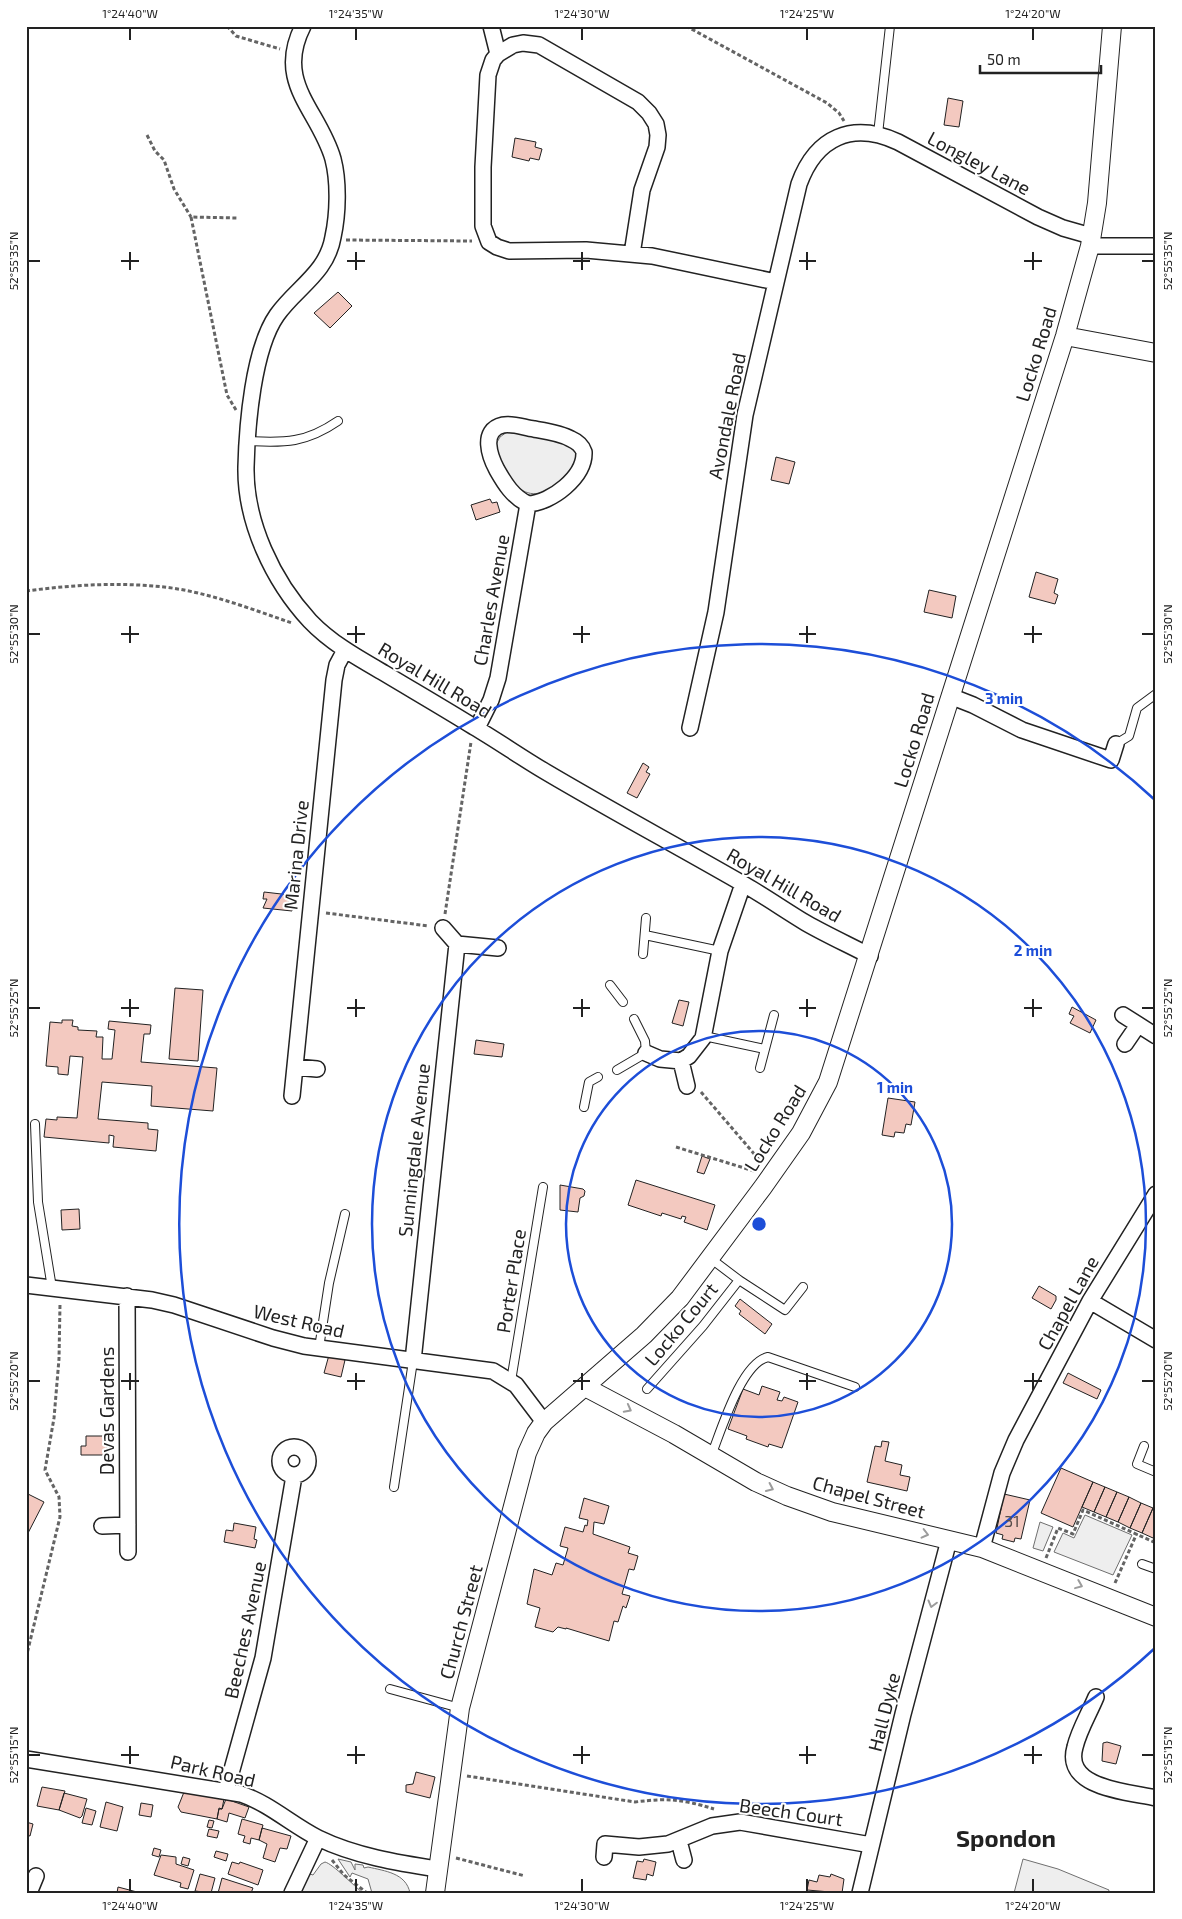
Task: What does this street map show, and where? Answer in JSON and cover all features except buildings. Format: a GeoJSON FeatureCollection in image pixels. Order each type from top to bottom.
{"type":"FeatureCollection","features":[{"type":"Feature","properties":{"kind":"street","name":"Royal Hill Road"},"geometry":{"type":"LineString","coordinates":[[303,26],[293,51],[295,72],[303,99],[322,133],[334,163],[336,190],[333,240],[317,272],[283,307],[268,330],[257,366],[246,472],[248,491],[259,536],[279,579],[302,612],[316,628],[345,650],[477,728],[544,771],[743,884],[808,924],[870,956]]}},
{"type":"Feature","properties":{"kind":"street"},"geometry":{"type":"LineString","coordinates":[[491,26],[498,54]]}},
{"type":"Feature","properties":{"kind":"street","name":"Locko Road"},"geometry":{"type":"LineString","coordinates":[[585,1387],[663,1316],[680,1298],[771,1176],[820,1100],[839,1051],[1065,336],[1091,241],[1103,153],[1112,26]]}},
{"type":"Feature","properties":{"kind":"street"},"geometry":{"type":"LineString","coordinates":[[632,254],[642,190],[658,140],[656,124],[649,113],[638,102],[545,47],[523,43],[513,45],[498,54],[493,60],[488,75],[483,167],[484,232],[489,242],[497,248],[509,251],[586,250],[632,254],[686,262],[776,282]]}},
{"type":"Feature","properties":{"kind":"street","name":"Longley Lane"},"geometry":{"type":"LineString","coordinates":[[847,134],[878,134],[898,142],[1038,217],[1091,241],[1156,246]]}},
{"type":"Feature","properties":{"kind":"street","name":"Avondale Road"},"geometry":{"type":"LineString","coordinates":[[690,728],[716,612],[742,430],[799,184],[806,168],[821,148],[834,138],[847,134]]}},
{"type":"Feature","properties":{"kind":"street"},"geometry":{"type":"LineString","coordinates":[[1065,336],[1156,353]]}},
{"type":"Feature","properties":{"kind":"street"},"geometry":{"type":"LineString","coordinates":[[512,425],[569,437],[579,444],[584,452],[584,462],[573,479],[543,500],[528,504],[517,498],[508,487],[490,454],[488,446],[490,437],[501,426],[512,425]]}},
{"type":"Feature","properties":{"kind":"street","name":"Charles Avenue"},"geometry":{"type":"LineString","coordinates":[[477,728],[491,700],[498,678],[528,504]]}},
{"type":"Feature","properties":{"kind":"street","name":"Marina Drive"},"geometry":{"type":"LineString","coordinates":[[292,1096],[335,672],[345,650]]}},
{"type":"Feature","properties":{"kind":"street"},"geometry":{"type":"LineString","coordinates":[[950,696],[973,705],[1022,730],[1111,760],[1116,744]]}},
{"type":"Feature","properties":{"kind":"street"},"geometry":{"type":"LineString","coordinates":[[646,1053],[660,1058],[681,1061],[689,1056],[704,1036],[711,990],[720,951],[743,884]]}},
{"type":"Feature","properties":{"kind":"street"},"geometry":{"type":"LineString","coordinates":[[443,928],[457,944],[498,948]]}},
{"type":"Feature","properties":{"kind":"street","name":"Sunningdale Avenue"},"geometry":{"type":"LineString","coordinates":[[413,1361],[457,944]]}},
{"type":"Feature","properties":{"kind":"street"},"geometry":{"type":"LineString","coordinates":[[1123,1015],[1156,1036]]}},
{"type":"Feature","properties":{"kind":"street"},"geometry":{"type":"LineString","coordinates":[[1125,1044],[1138,1025]]}},
{"type":"Feature","properties":{"kind":"street"},"geometry":{"type":"LineString","coordinates":[[681,1061],[687,1086]]}},
{"type":"Feature","properties":{"kind":"street"},"geometry":{"type":"LineString","coordinates":[[295,1067],[317,1069]]}},
{"type":"Feature","properties":{"kind":"street","name":"Chapel Lane"},"geometry":{"type":"LineString","coordinates":[[982,1548],[1006,1461],[1090,1301],[1156,1194]]}},
{"type":"Feature","properties":{"kind":"street","name":"West Road"},"geometry":{"type":"LineString","coordinates":[[26,1285],[127,1296],[174,1305],[273,1338],[320,1348],[492,1371],[511,1381],[544,1422]]}},
{"type":"Feature","properties":{"kind":"street","name":"Devas Gardens"},"geometry":{"type":"LineString","coordinates":[[127,1296],[128,1552]]}},
{"type":"Feature","properties":{"kind":"street"},"geometry":{"type":"LineString","coordinates":[[1090,1301],[1156,1340]]}},
{"type":"Feature","properties":{"kind":"street","name":"Church Street"},"geometry":{"type":"LineString","coordinates":[[435,1893],[460,1708],[527,1453],[544,1422],[585,1387]]}},
{"type":"Feature","properties":{"kind":"street","name":"Chapel Street"},"geometry":{"type":"LineString","coordinates":[[585,1387],[756,1482],[813,1506],[982,1548],[1156,1617]]}},
{"type":"Feature","properties":{"kind":"street","name":"Beeches Avenue"},"geometry":{"type":"LineString","coordinates":[[226,1790],[263,1658],[294,1476]]}},
{"type":"Feature","properties":{"kind":"street"},"geometry":{"type":"LineString","coordinates":[[102,1526],[128,1525]]}},
{"type":"Feature","properties":{"kind":"street","name":"Hall Dyke"},"geometry":{"type":"LineString","coordinates":[[860,1893],[903,1714],[949,1540]]}},
{"type":"Feature","properties":{"kind":"street"},"geometry":{"type":"LineString","coordinates":[[1096,1698],[1075,1747],[1074,1760],[1078,1772],[1087,1780],[1097,1785],[1156,1798]]}},
{"type":"Feature","properties":{"kind":"street","name":"Park Road"},"geometry":{"type":"LineString","coordinates":[[26,1759],[226,1790],[257,1801],[320,1839],[387,1860],[439,1862]]}},
{"type":"Feature","properties":{"kind":"street","name":"Beech Court"},"geometry":{"type":"LineString","coordinates":[[604,1857],[605,1844],[649,1847],[679,1840],[712,1826],[740,1822],[871,1845]]}},
{"type":"Feature","properties":{"kind":"street"},"geometry":{"type":"LineString","coordinates":[[292,1893],[320,1839]]}},
{"type":"Feature","properties":{"kind":"street"},"geometry":{"type":"LineString","coordinates":[[679,1840],[684,1860]]}},
{"type":"Feature","properties":{"kind":"street"},"geometry":{"type":"LineString","coordinates":[[29,1893],[36,1876]]}},
{"type":"Feature","properties":{"kind":"lane"},"geometry":{"type":"LineString","coordinates":[[878,134],[890,26]]}},
{"type":"Feature","properties":{"kind":"lane"},"geometry":{"type":"LineString","coordinates":[[248,440],[284,443],[321,432],[338,421]]}},
{"type":"Feature","properties":{"kind":"lane"},"geometry":{"type":"LineString","coordinates":[[1116,744],[1128,736],[1138,708],[1156,694]]}},
{"type":"Feature","properties":{"kind":"lane"},"geometry":{"type":"LineString","coordinates":[[643,954],[646,918]]}},
{"type":"Feature","properties":{"kind":"lane"},"geometry":{"type":"LineString","coordinates":[[645,935],[720,951]]}},
{"type":"Feature","properties":{"kind":"lane"},"geometry":{"type":"LineString","coordinates":[[610,985],[623,1002]]}},
{"type":"Feature","properties":{"kind":"lane"},"geometry":{"type":"LineString","coordinates":[[760,1068],[774,1015]]}},
{"type":"Feature","properties":{"kind":"lane"},"geometry":{"type":"LineString","coordinates":[[617,1070],[646,1053],[645,1041],[634,1019]]}},
{"type":"Feature","properties":{"kind":"lane"},"geometry":{"type":"LineString","coordinates":[[704,1036],[765,1049]]}},
{"type":"Feature","properties":{"kind":"lane"},"geometry":{"type":"LineString","coordinates":[[584,1107],[589,1082],[598,1077]]}},
{"type":"Feature","properties":{"kind":"lane"},"geometry":{"type":"LineString","coordinates":[[35,1124],[38,1202],[56,1288]]}},
{"type":"Feature","properties":{"kind":"lane","name":"Porter Place"},"geometry":{"type":"LineString","coordinates":[[511,1381],[543,1187]]}},
{"type":"Feature","properties":{"kind":"lane"},"geometry":{"type":"LineString","coordinates":[[320,1348],[329,1283],[345,1214]]}},
{"type":"Feature","properties":{"kind":"lane","name":"Locko Court"},"geometry":{"type":"LineString","coordinates":[[710,1258],[739,1280],[785,1310],[803,1287]]}},
{"type":"Feature","properties":{"kind":"lane","name":"Locko Court"},"geometry":{"type":"LineString","coordinates":[[648,1389],[703,1326],[739,1280]]}},
{"type":"Feature","properties":{"kind":"lane"},"geometry":{"type":"LineString","coordinates":[[711,1456],[742,1383],[752,1365],[762,1358],[768,1357],[855,1387]]}},
{"type":"Feature","properties":{"kind":"lane"},"geometry":{"type":"LineString","coordinates":[[394,1488],[413,1361]]}},
{"type":"Feature","properties":{"kind":"lane"},"geometry":{"type":"LineString","coordinates":[[1144,1446],[1138,1464],[1156,1472]]}},
{"type":"Feature","properties":{"kind":"lane"},"geometry":{"type":"LineString","coordinates":[[1142,1564],[1156,1569]]}},
{"type":"Feature","properties":{"kind":"lane"},"geometry":{"type":"LineString","coordinates":[[390,1689],[460,1708]]}},
{"type":"Feature","properties":{"kind":"path"},"geometry":{"type":"LineString","coordinates":[[227,26],[236,36],[253,43],[293,51]]}},
{"type":"Feature","properties":{"kind":"path"},"geometry":{"type":"LineString","coordinates":[[686,26],[827,103],[839,113],[847,134]]}},
{"type":"Feature","properties":{"kind":"path"},"geometry":{"type":"LineString","coordinates":[[147,135],[154,151],[164,160],[174,189],[191,216],[226,395],[234,409],[240,413],[251,414]]}},
{"type":"Feature","properties":{"kind":"path"},"geometry":{"type":"LineString","coordinates":[[191,216],[238,218]]}},
{"type":"Feature","properties":{"kind":"path"},"geometry":{"type":"LineString","coordinates":[[333,240],[489,242]]}},
{"type":"Feature","properties":{"kind":"path"},"geometry":{"type":"LineString","coordinates":[[26,592],[71,585],[164,587],[232,602],[298,626]]}},
{"type":"Feature","properties":{"kind":"path"},"geometry":{"type":"LineString","coordinates":[[311,911],[443,928],[471,738],[477,728]]}},
{"type":"Feature","properties":{"kind":"path"},"geometry":{"type":"LineString","coordinates":[[701,1092],[771,1176]]}},
{"type":"Feature","properties":{"kind":"path"},"geometry":{"type":"LineString","coordinates":[[676,1147],[771,1176]]}},
{"type":"Feature","properties":{"kind":"path"},"geometry":{"type":"LineString","coordinates":[[26,1658],[60,1516],[59,1497],[45,1470],[54,1418],[59,1359],[56,1288]]}},
{"type":"Feature","properties":{"kind":"path"},"geometry":{"type":"LineString","coordinates":[[1041,1570],[1058,1528],[1073,1534],[1083,1510],[1156,1543]]}},
{"type":"Feature","properties":{"kind":"path"},"geometry":{"type":"LineString","coordinates":[[1108,1597],[1137,1533]]}},
{"type":"Feature","properties":{"kind":"path"},"geometry":{"type":"LineString","coordinates":[[452,1773],[635,1802],[662,1799],[684,1800],[720,1811]]}},
{"type":"Feature","properties":{"kind":"path"},"geometry":{"type":"LineString","coordinates":[[320,1839],[338,1868],[367,1893]]}},
{"type":"Feature","properties":{"kind":"path"},"geometry":{"type":"LineString","coordinates":[[439,1862],[525,1876]]}},
{"type":"Feature","properties":{"kind":"shaded area"},"geometry":{"type":"Polygon","coordinates":[[[507,432],[559,440],[575,447],[578,459],[553,487],[541,493],[530,493],[520,489],[511,480],[495,446],[500,437],[507,432]]]}},
{"type":"Feature","properties":{"kind":"shaded area"},"geometry":{"type":"Polygon","coordinates":[[[1085,1515],[1132,1535],[1113,1575],[1054,1552],[1063,1533],[1074,1538],[1085,1515]]]}},
{"type":"Feature","properties":{"kind":"shaded area"},"geometry":{"type":"Polygon","coordinates":[[[1040,1522],[1053,1527],[1043,1551],[1033,1548],[1040,1522]]]}},
{"type":"Feature","properties":{"kind":"shaded area"},"geometry":{"type":"Polygon","coordinates":[[[338,1859],[351,1862],[355,1870],[355,1864],[363,1865],[364,1868],[368,1867],[394,1874],[404,1881],[410,1893],[372,1893],[368,1879],[352,1873],[350,1877],[338,1859]]]}},
{"type":"Feature","properties":{"kind":"shaded area"},"geometry":{"type":"Polygon","coordinates":[[[1023,1859],[1058,1869],[1109,1890],[1108,1893],[1014,1893],[1023,1859]]]}},
{"type":"Feature","properties":{"kind":"shaded area"},"geometry":{"type":"Polygon","coordinates":[[[325,1862],[363,1893],[299,1893],[310,1874],[313,1875],[321,1864],[325,1862]]]}},
{"type":"Feature","properties":{"kind":"district","name":"Spondon"},"geometry":{"type":"Point","coordinates":[1006,1839]}}]}
